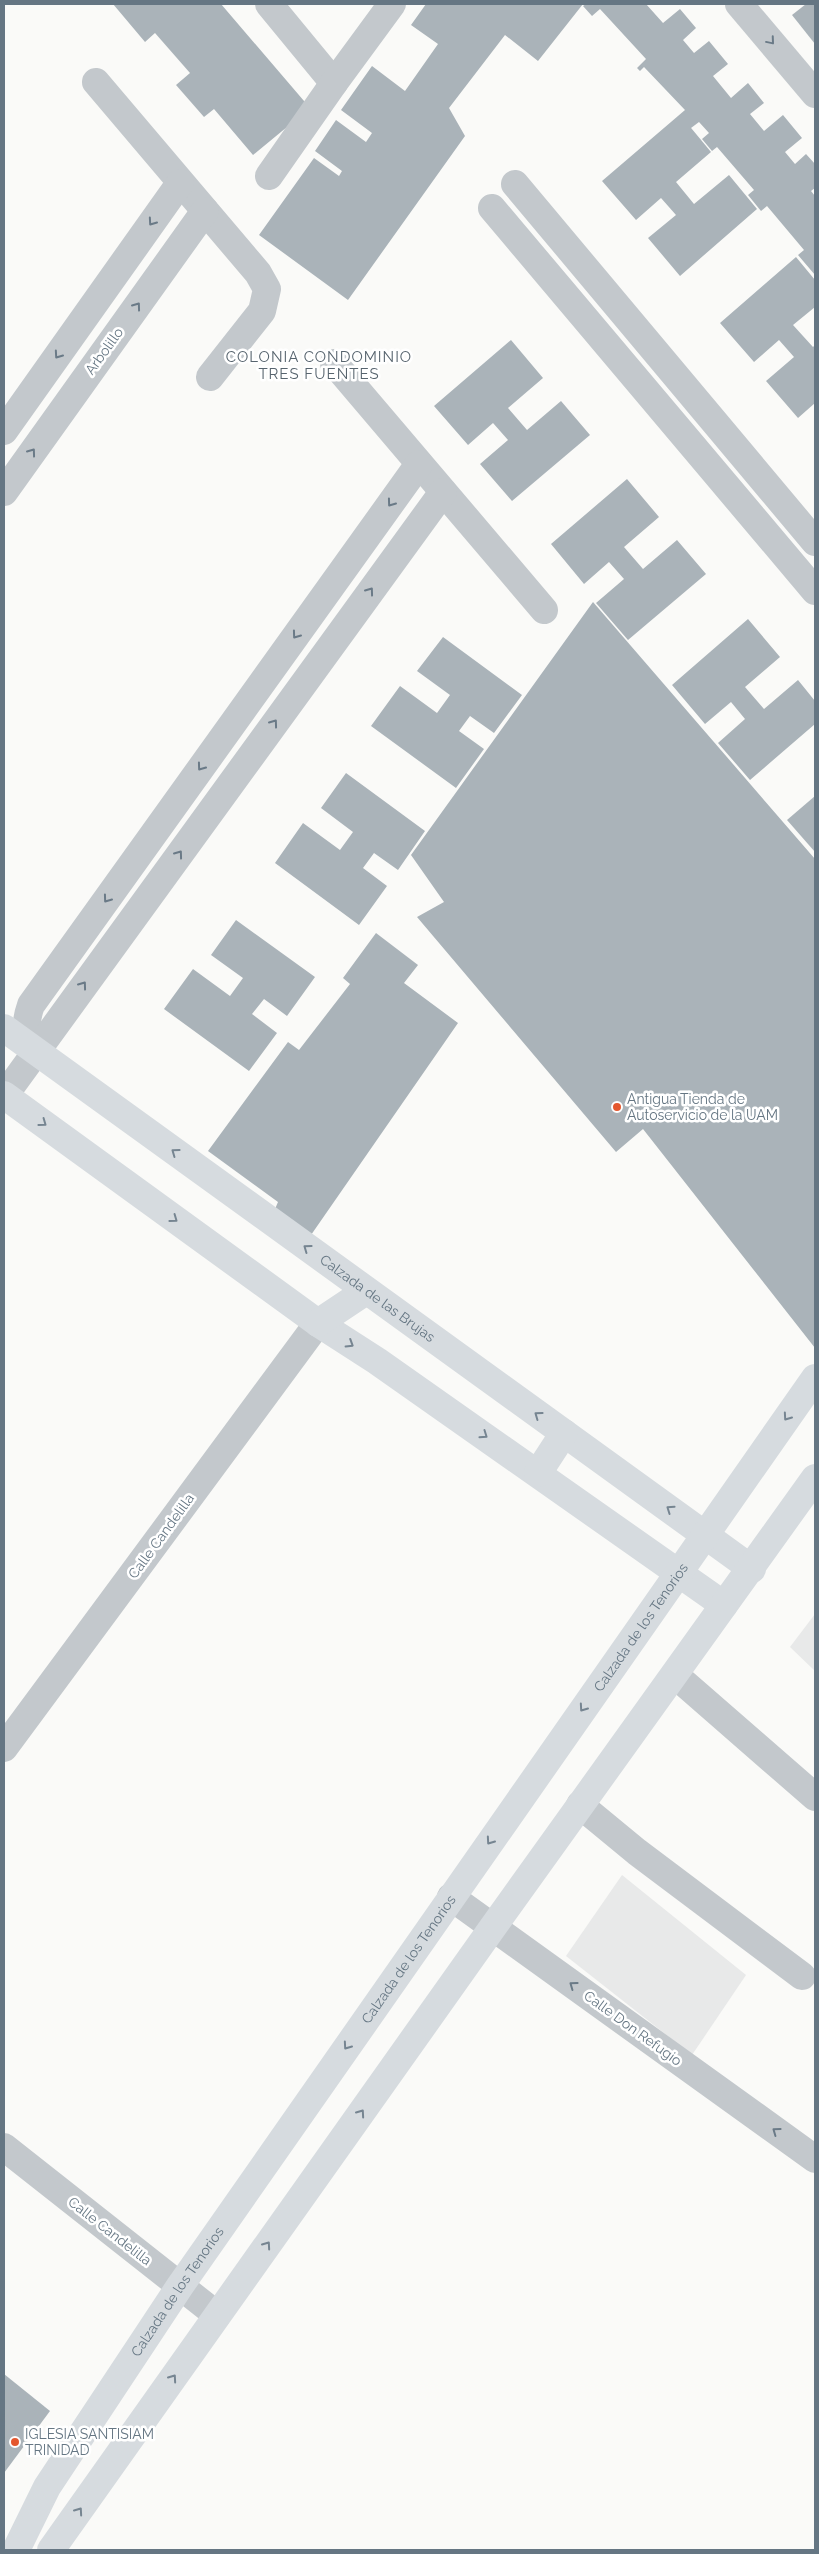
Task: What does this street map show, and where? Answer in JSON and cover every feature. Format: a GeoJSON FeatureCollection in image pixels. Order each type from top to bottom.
{"type":"FeatureCollection","features":[{"type":"Feature","properties":{"kind":"street"},"geometry":{"type":"LineString","coordinates":[[269,4],[334,82]]}},
{"type":"Feature","properties":{"kind":"street"},"geometry":{"type":"LineString","coordinates":[[269,176],[334,82],[392,4]]}},
{"type":"Feature","properties":{"kind":"street"},"geometry":{"type":"LineString","coordinates":[[739,4],[815,94]]}},
{"type":"Feature","properties":{"kind":"street"},"geometry":{"type":"LineString","coordinates":[[96,82],[258,273],[267,289],[262,311],[210,377]]}},
{"type":"Feature","properties":{"kind":"street"},"geometry":{"type":"LineString","coordinates":[[4,431],[180,182]]}},
{"type":"Feature","properties":{"kind":"street"},"geometry":{"type":"LineString","coordinates":[[515,184],[815,542]]}},
{"type":"Feature","properties":{"kind":"street"},"geometry":{"type":"LineString","coordinates":[[492,208],[815,592]]}},
{"type":"Feature","properties":{"kind":"street","name":"Arbolillo"},"geometry":{"type":"LineString","coordinates":[[4,492],[205,211]]}},
{"type":"Feature","properties":{"kind":"street"},"geometry":{"type":"LineString","coordinates":[[334,363],[544,610]]}},
{"type":"Feature","properties":{"kind":"street"},"geometry":{"type":"LineString","coordinates":[[35,1051],[28,1037],[25,1022],[31,1005],[419,464]]}},
{"type":"Feature","properties":{"kind":"street"},"geometry":{"type":"LineString","coordinates":[[443,492],[4,1095],[318,1324],[377,1361],[724,1605]]}},
{"type":"Feature","properties":{"kind":"street","name":"Calzada de las Brujas"},"geometry":{"type":"LineString","coordinates":[[4,1028],[752,1569]]}},
{"type":"Feature","properties":{"kind":"street"},"geometry":{"type":"LineString","coordinates":[[318,1324],[366,1291]]}},
{"type":"Feature","properties":{"kind":"street","name":"Calle Candelilla"},"geometry":{"type":"LineString","coordinates":[[4,1748],[318,1324]]}},
{"type":"Feature","properties":{"kind":"street","name":"Calzada de los Tenorios"},"geometry":{"type":"LineString","coordinates":[[16,2550],[47,2487],[180,2286],[704,1533],[815,1378]]}},
{"type":"Feature","properties":{"kind":"street"},"geometry":{"type":"LineString","coordinates":[[538,1473],[564,1433]]}},
{"type":"Feature","properties":{"kind":"street"},"geometry":{"type":"LineString","coordinates":[[51,2550],[493,1927],[724,1605],[752,1569],[815,1478]]}},
{"type":"Feature","properties":{"kind":"street"},"geometry":{"type":"LineString","coordinates":[[675,1674],[815,1797]]}},
{"type":"Feature","properties":{"kind":"street"},"geometry":{"type":"LineString","coordinates":[[580,1805],[637,1852],[802,1976]]}},
{"type":"Feature","properties":{"kind":"street","name":"Calle Don Refugio"},"geometry":{"type":"LineString","coordinates":[[451,1898],[815,2159]]}},
{"type":"Feature","properties":{"kind":"street","name":"Calle Candelilla"},"geometry":{"type":"LineString","coordinates":[[4,2147],[217,2315]]}},
{"type":"Feature","properties":{"kind":"shaded area"},"geometry":{"type":"Polygon","coordinates":[[[815,1614],[815,1671],[790,1647],[815,1614]]]}},
{"type":"Feature","properties":{"kind":"shaded area"},"geometry":{"type":"Polygon","coordinates":[[[622,1875],[746,1975],[692,2055],[566,1956],[622,1875]]]}},
{"type":"Feature","properties":{"kind":"building"},"geometry":{"type":"Polygon","coordinates":[[[113,4],[221,4],[310,108],[253,155],[214,109],[204,117],[176,85],[190,73],[155,33],[145,42],[113,4]]]}},
{"type":"Feature","properties":{"kind":"building"},"geometry":{"type":"Polygon","coordinates":[[[426,4],[583,4],[538,61],[505,35],[449,108],[465,136],[348,300],[259,235],[314,158],[339,176],[342,171],[315,151],[336,120],[366,142],[372,133],[341,110],[372,66],[405,91],[438,44],[411,25],[426,4]]]}},
{"type":"Feature","properties":{"kind":"building"},"geometry":{"type":"Polygon","coordinates":[[[586,4],[646,4],[663,23],[680,9],[696,28],[683,40],[694,53],[709,41],[728,64],[713,76],[731,98],[748,83],[764,103],[750,114],[764,131],[783,115],[802,138],[785,152],[795,164],[806,154],[815,164],[815,188],[811,191],[815,196],[815,275],[798,255],[804,250],[767,206],[761,211],[748,195],[754,190],[717,147],[712,151],[702,139],[709,133],[699,122],[691,128],[711,152],[676,182],[694,204],[729,175],[757,209],[680,276],[648,238],[676,215],[661,198],[636,220],[602,181],[685,110],[644,67],[640,71],[637,68],[646,59],[600,9],[592,16],[583,6],[586,4]]]}},
{"type":"Feature","properties":{"kind":"building"},"geometry":{"type":"Polygon","coordinates":[[[806,4],[815,4],[815,44],[792,15],[806,4]]]}},
{"type":"Feature","properties":{"kind":"building"},"geometry":{"type":"Polygon","coordinates":[[[796,257],[815,280],[815,307],[793,325],[813,347],[815,345],[815,403],[798,418],[766,381],[794,357],[779,340],[754,362],[720,323],[796,257]]]}},
{"type":"Feature","properties":{"kind":"building"},"geometry":{"type":"Polygon","coordinates":[[[511,340],[543,378],[508,408],[527,430],[561,401],[590,435],[512,501],[480,464],[508,440],[493,423],[468,445],[434,406],[511,340]]]}},
{"type":"Feature","properties":{"kind":"building"},"geometry":{"type":"Polygon","coordinates":[[[627,479],[659,517],[624,547],[643,569],[677,540],[706,574],[628,640],[596,603],[624,579],[609,562],[584,584],[551,544],[627,479]]]}},
{"type":"Feature","properties":{"kind":"building"},"geometry":{"type":"Polygon","coordinates":[[[593,602],[815,859],[815,1348],[643,1129],[616,1152],[417,917],[444,902],[411,855],[593,602]]]}},
{"type":"Feature","properties":{"kind":"building"},"geometry":{"type":"Polygon","coordinates":[[[748,619],[780,657],[745,687],[764,709],[798,680],[815,701],[815,724],[750,780],[718,743],[745,719],[731,702],[705,724],[672,685],[748,619]]]}},
{"type":"Feature","properties":{"kind":"building"},"geometry":{"type":"Polygon","coordinates":[[[443,637],[522,695],[494,733],[470,716],[459,731],[484,749],[456,788],[371,726],[400,686],[437,713],[450,695],[417,671],[443,637]]]}},
{"type":"Feature","properties":{"kind":"building"},"geometry":{"type":"Polygon","coordinates":[[[346,773],[425,831],[398,870],[374,853],[363,868],[387,886],[359,925],[275,863],[303,823],[340,850],[353,832],[321,808],[346,773]]]}},
{"type":"Feature","properties":{"kind":"building"},"geometry":{"type":"Polygon","coordinates":[[[815,796],[815,852],[787,820],[815,796]]]}},
{"type":"Feature","properties":{"kind":"building"},"geometry":{"type":"Polygon","coordinates":[[[236,920],[315,977],[287,1016],[264,999],[252,1014],[277,1033],[249,1071],[164,1009],[193,969],[230,996],[243,978],[211,955],[236,920]]]}},
{"type":"Feature","properties":{"kind":"building"},"geometry":{"type":"Polygon","coordinates":[[[376,933],[418,965],[404,983],[458,1023],[311,1235],[275,1209],[278,1202],[208,1151],[288,1042],[299,1050],[350,984],[343,978],[376,933]]]}},
{"type":"Feature","properties":{"kind":"building","name":"IGLESIA SANTISIAM TRINIDAD"},"geometry":{"type":"Polygon","coordinates":[[[4,2374],[50,2411],[4,2473],[4,2374]]]}},
{"type":"Feature","properties":{"kind":"place","name":"Antigua Tienda de Autoservicio de la UAM"},"geometry":{"type":"Point","coordinates":[617,1107]}},
{"type":"Feature","properties":{"kind":"place","name":"IGLESIA SANTISIAM TRINIDAD"},"geometry":{"type":"Point","coordinates":[15,2442]}},
{"type":"Feature","properties":{"kind":"district","name":"COLONIA CONDOMINIO TRES FUENTES"},"geometry":{"type":"Point","coordinates":[319,366]}}]}
